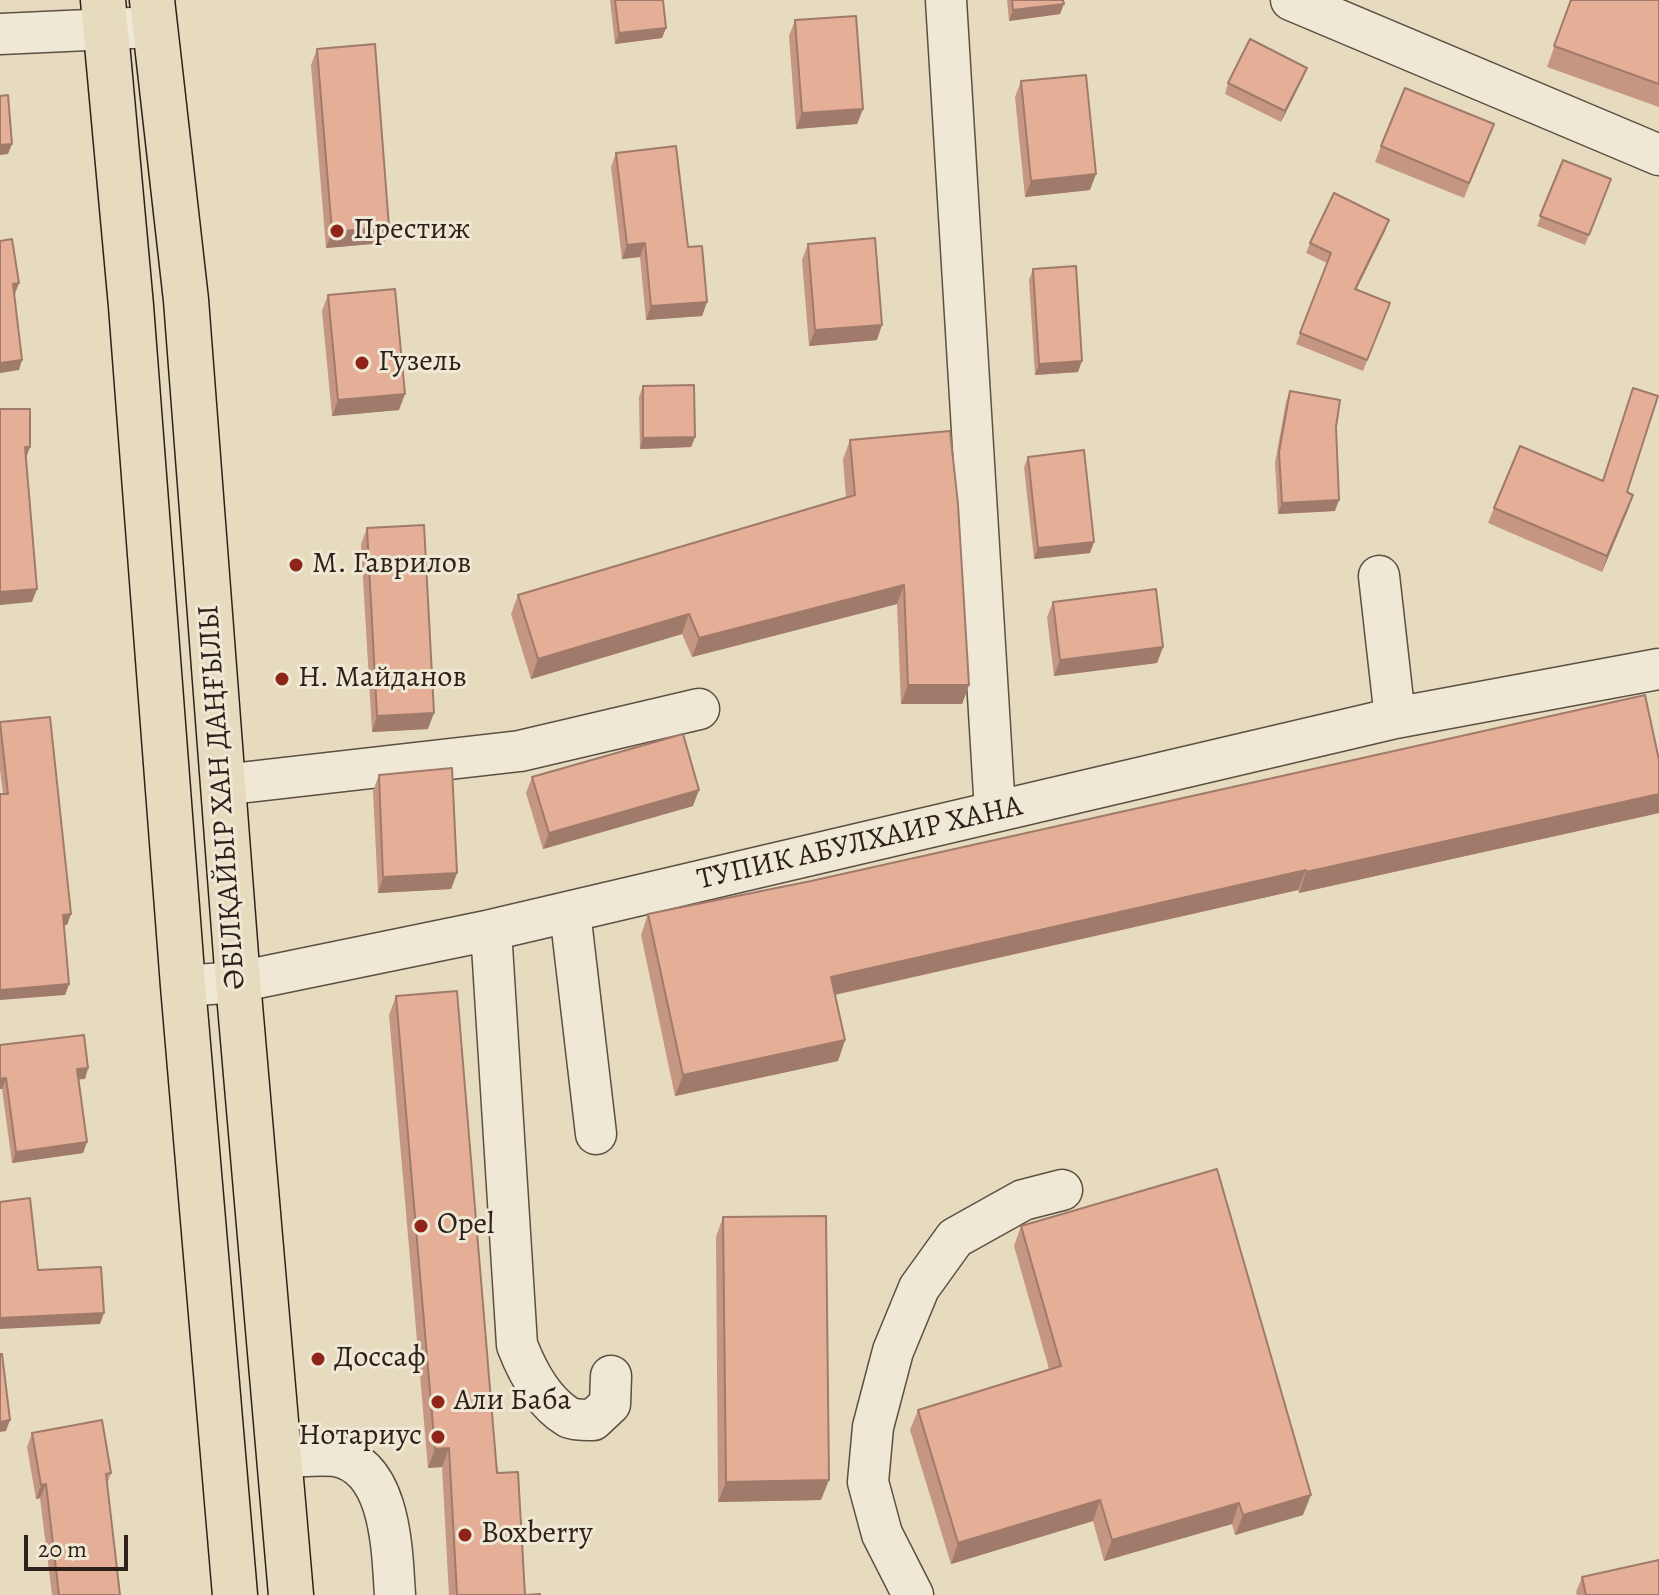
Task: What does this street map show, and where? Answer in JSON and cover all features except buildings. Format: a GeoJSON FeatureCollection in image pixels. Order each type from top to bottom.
{"type":"FeatureCollection","features":[{"type":"Feature","properties":{"kind":"main road","name":"ӘБІЛҚАЙЫР ХАН ДАҢҒЫЛЫ"},"geometry":{"type":"LineString","coordinates":[[153,13],[186,300],[222,785],[291,1595]]}},
{"type":"Feature","properties":{"kind":"main road","name":"ӘБІЛҚАЙЫР ХАН ДАҢҒЫЛЫ"},"geometry":{"type":"LineString","coordinates":[[104,14],[131,306],[183,986],[235,1595]]}},
{"type":"Feature","properties":{"kind":"street"},"geometry":{"type":"LineString","coordinates":[[946,0],[995,811]]}},
{"type":"Feature","properties":{"kind":"street"},"geometry":{"type":"LineString","coordinates":[[1291,0],[1659,155]]}},
{"type":"Feature","properties":{"kind":"street"},"geometry":{"type":"LineString","coordinates":[[0,34],[104,14],[153,13]]}},
{"type":"Feature","properties":{"kind":"street"},"geometry":{"type":"LineString","coordinates":[[1379,576],[1395,718]]}},
{"type":"Feature","properties":{"kind":"street","name":"ТУПИК АБУЛХАИР ХАНА"},"geometry":{"type":"LineString","coordinates":[[183,986],[238,982],[491,930],[1395,718],[1659,669]]}},
{"type":"Feature","properties":{"kind":"street"},"geometry":{"type":"LineString","coordinates":[[222,785],[520,751],[699,709]]}},
{"type":"Feature","properties":{"kind":"street"},"geometry":{"type":"LineString","coordinates":[[570,912],[596,1134]]}},
{"type":"Feature","properties":{"kind":"street"},"geometry":{"type":"LineString","coordinates":[[491,930],[517,1345],[525,1368],[541,1392],[569,1418],[593,1420],[610,1404],[611,1376]]}},
{"type":"Feature","properties":{"kind":"street"},"geometry":{"type":"LineString","coordinates":[[913,1595],[882,1534],[868,1482],[873,1427],[893,1351],[919,1288],[955,1238],[1023,1200],[1062,1190]]}},
{"type":"Feature","properties":{"kind":"street"},"geometry":{"type":"LineString","coordinates":[[279,1457],[337,1456],[365,1471],[383,1500],[391,1539],[395,1595]]}},
{"type":"Feature","properties":{"kind":"place","name":"Престиж"},"geometry":{"type":"Point","coordinates":[337,231]}},
{"type":"Feature","properties":{"kind":"place","name":"Гузель"},"geometry":{"type":"Point","coordinates":[362,363]}},
{"type":"Feature","properties":{"kind":"place","name":"М. Гаврилов"},"geometry":{"type":"Point","coordinates":[296,565]}},
{"type":"Feature","properties":{"kind":"place","name":"Н. Майданов"},"geometry":{"type":"Point","coordinates":[282,679]}},
{"type":"Feature","properties":{"kind":"place","name":"Opel"},"geometry":{"type":"Point","coordinates":[421,1226]}},
{"type":"Feature","properties":{"kind":"place","name":"Доссаф"},"geometry":{"type":"Point","coordinates":[318,1359]}},
{"type":"Feature","properties":{"kind":"place","name":"Али Баба"},"geometry":{"type":"Point","coordinates":[438,1402]}},
{"type":"Feature","properties":{"kind":"place","name":"Нотариус"},"geometry":{"type":"Point","coordinates":[438,1437]}},
{"type":"Feature","properties":{"kind":"place","name":"Boxberry"},"geometry":{"type":"Point","coordinates":[465,1535]}}]}
